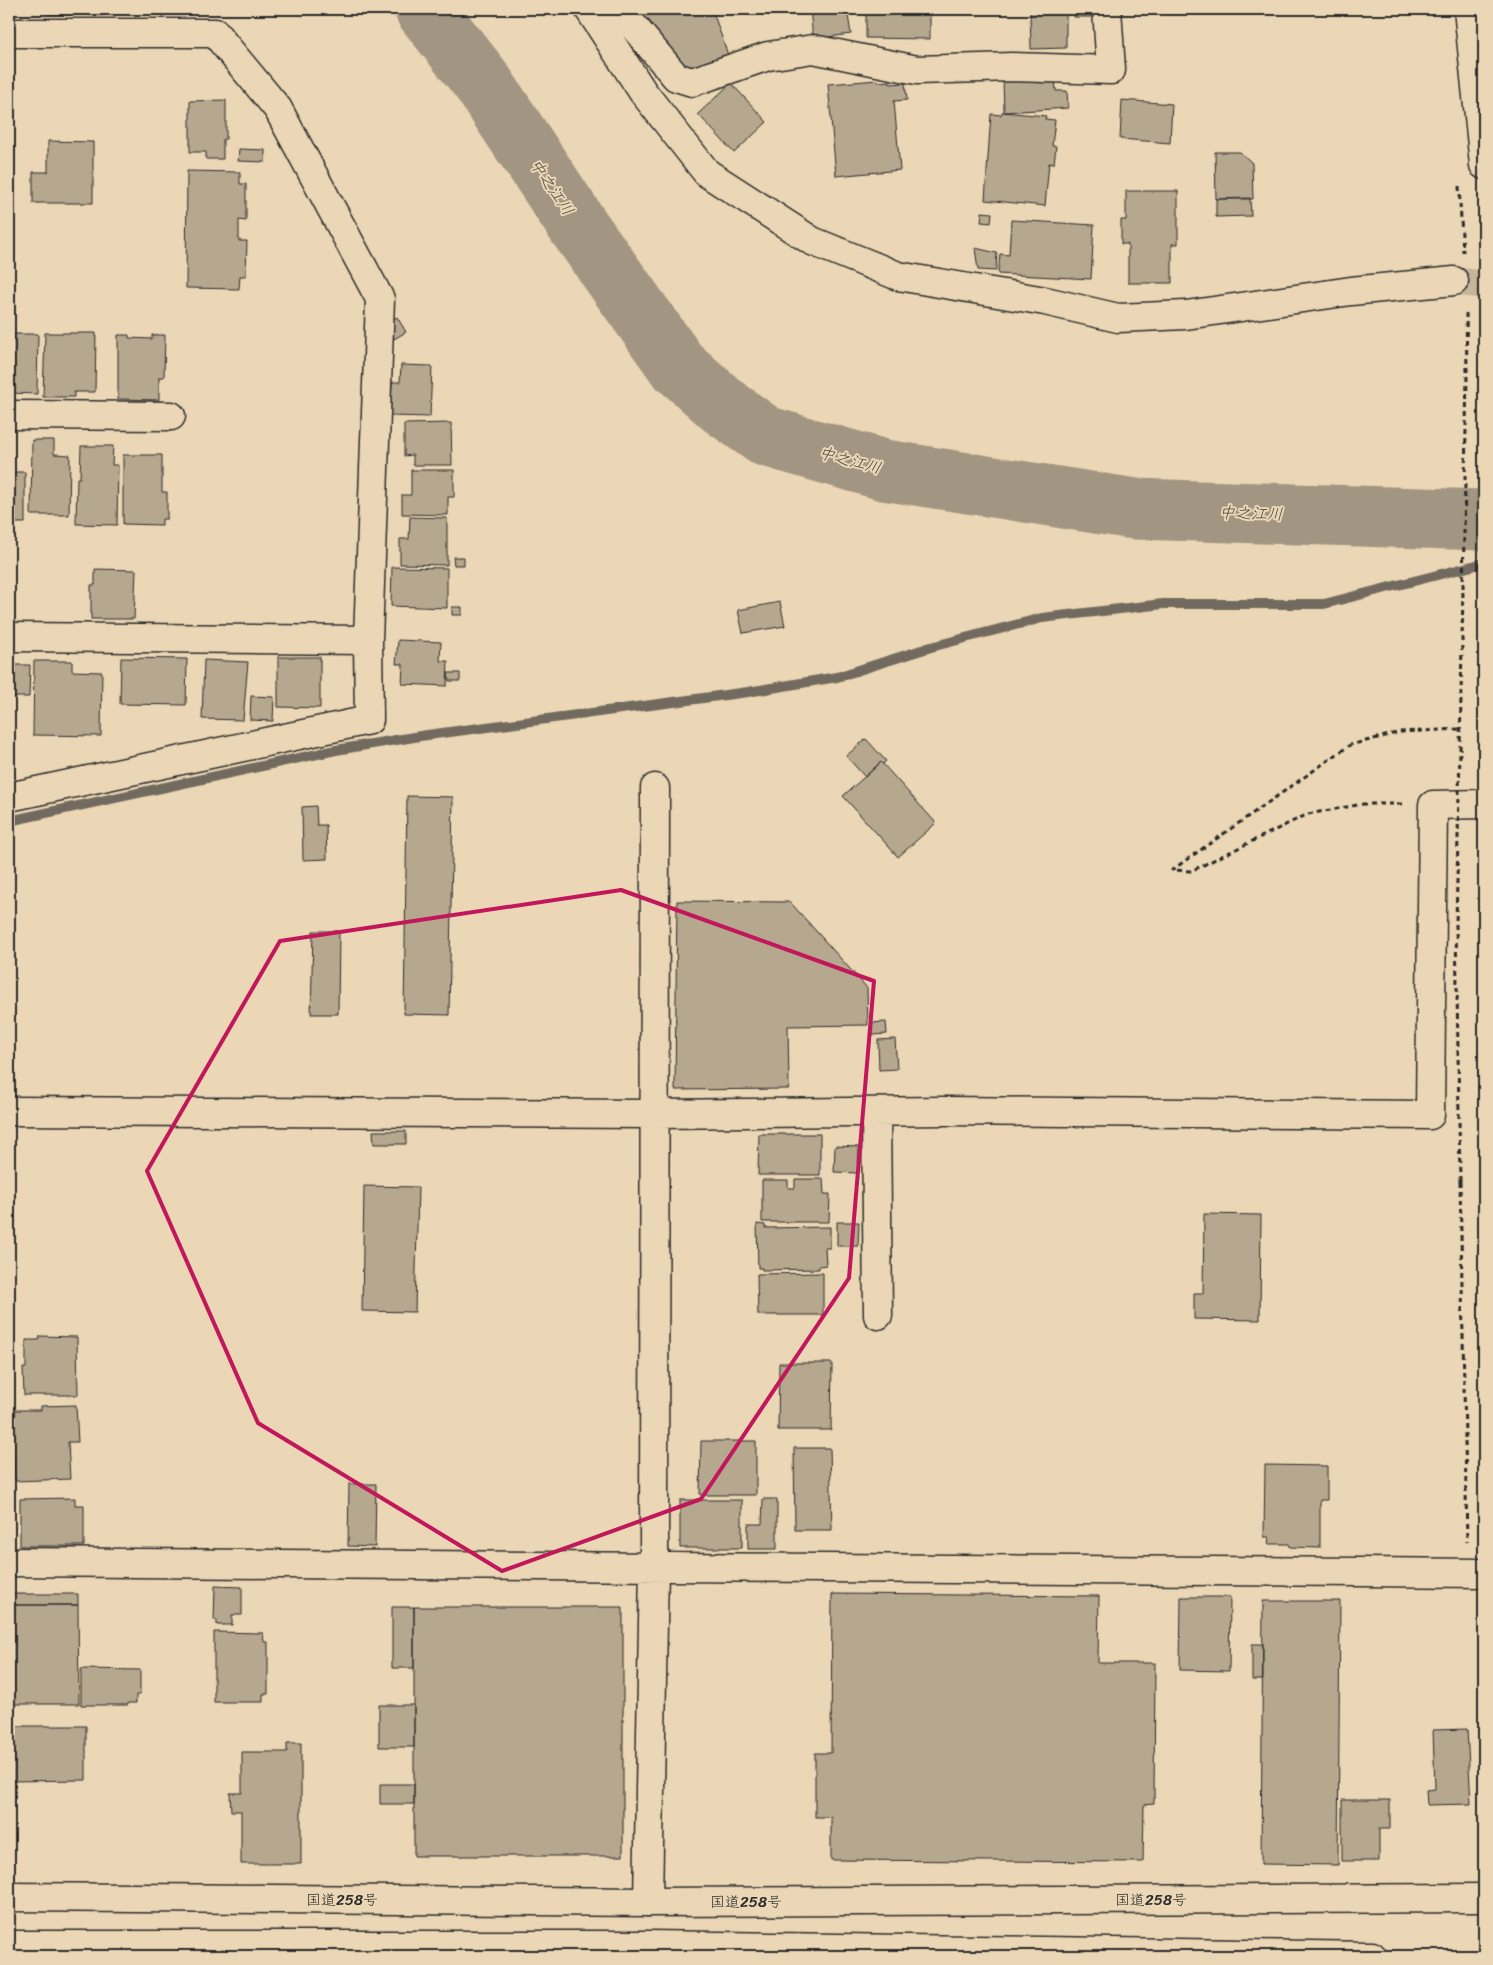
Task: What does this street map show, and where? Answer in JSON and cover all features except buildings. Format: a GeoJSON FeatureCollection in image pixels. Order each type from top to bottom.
{"type":"FeatureCollection","features":[{"type":"Feature","properties":{"kind":"main road"},"geometry":{"type":"LineString","coordinates":[[589,9],[643,92],[707,173],[812,241],[898,276],[1045,301],[1118,318],[1186,315],[1351,291],[1459,270]]}},
{"type":"Feature","properties":{"kind":"main road"},"geometry":{"type":"LineString","coordinates":[[619,9],[676,77],[692,82],[768,56],[813,50],[917,70],[1012,66],[1111,70],[1107,9]]}},
{"type":"Feature","properties":{"kind":"main road"},"geometry":{"type":"LineString","coordinates":[[1468,9],[1484,165]]}},
{"type":"Feature","properties":{"kind":"main road"},"geometry":{"type":"LineString","coordinates":[[9,33],[215,33],[278,109],[380,299],[368,640],[369,720],[9,797]]}},
{"type":"Feature","properties":{"kind":"main road"},"geometry":{"type":"LineString","coordinates":[[9,415],[171,416]]}},
{"type":"Feature","properties":{"kind":"main road"},"geometry":{"type":"LineString","coordinates":[[9,637],[368,640]]}},
{"type":"Feature","properties":{"kind":"main road"},"geometry":{"type":"LineString","coordinates":[[648,1902],[654,1567],[655,788]]}},
{"type":"Feature","properties":{"kind":"main road"},"geometry":{"type":"LineString","coordinates":[[9,1111],[656,1114],[954,1111],[1430,1115],[1433,805],[1484,804]]}},
{"type":"Feature","properties":{"kind":"main road"},"geometry":{"type":"LineString","coordinates":[[876,1112],[878,1315]]}},
{"type":"Feature","properties":{"kind":"main road"},"geometry":{"type":"LineString","coordinates":[[9,1562],[1476,1573]]}},
{"type":"Feature","properties":{"kind":"main road","name":"国道258号"},"geometry":{"type":"LineString","coordinates":[[9,1897],[648,1902],[1484,1898]]}},
{"type":"Feature","properties":{"kind":"main road"},"geometry":{"type":"LineString","coordinates":[[9,1946],[1372,1956]]}},
{"type":"Feature","properties":{"kind":"path"},"geometry":{"type":"LineString","coordinates":[[1459,183],[1459,270]]}},
{"type":"Feature","properties":{"kind":"path"},"geometry":{"type":"LineString","coordinates":[[1466,308],[1467,373],[1462,706],[1456,924],[1464,1353],[1476,1573]]}},
{"type":"Feature","properties":{"kind":"path"},"geometry":{"type":"LineString","coordinates":[[1433,805],[1363,804],[1308,814],[1191,871],[1172,870],[1350,745],[1401,732],[1461,729]]}},
{"type":"Feature","properties":{"kind":"highlighted area"},"geometry":{"type":"Polygon","coordinates":[[[621,890],[874,981],[849,1278],[701,1499],[502,1571],[258,1423],[147,1171],[280,941],[621,890]]]}},
{"type":"Feature","properties":{"kind":"waterway","name":"中之江川"},"geometry":{"type":"LineString","coordinates":[[425,9],[481,80],[578,226],[677,365],[723,406],[765,436],[884,470],[1135,509],[1484,520]]}},
{"type":"Feature","properties":{"kind":"waterway"},"geometry":{"type":"LineString","coordinates":[[9,821],[336,750],[420,736],[748,692],[837,677],[931,647],[1042,618],[1163,604],[1324,604],[1484,563]]}},
{"type":"Feature","properties":{"kind":"tunnel"},"geometry":{"type":"LineString","coordinates":[[1454,281],[1484,285]]}}]}
